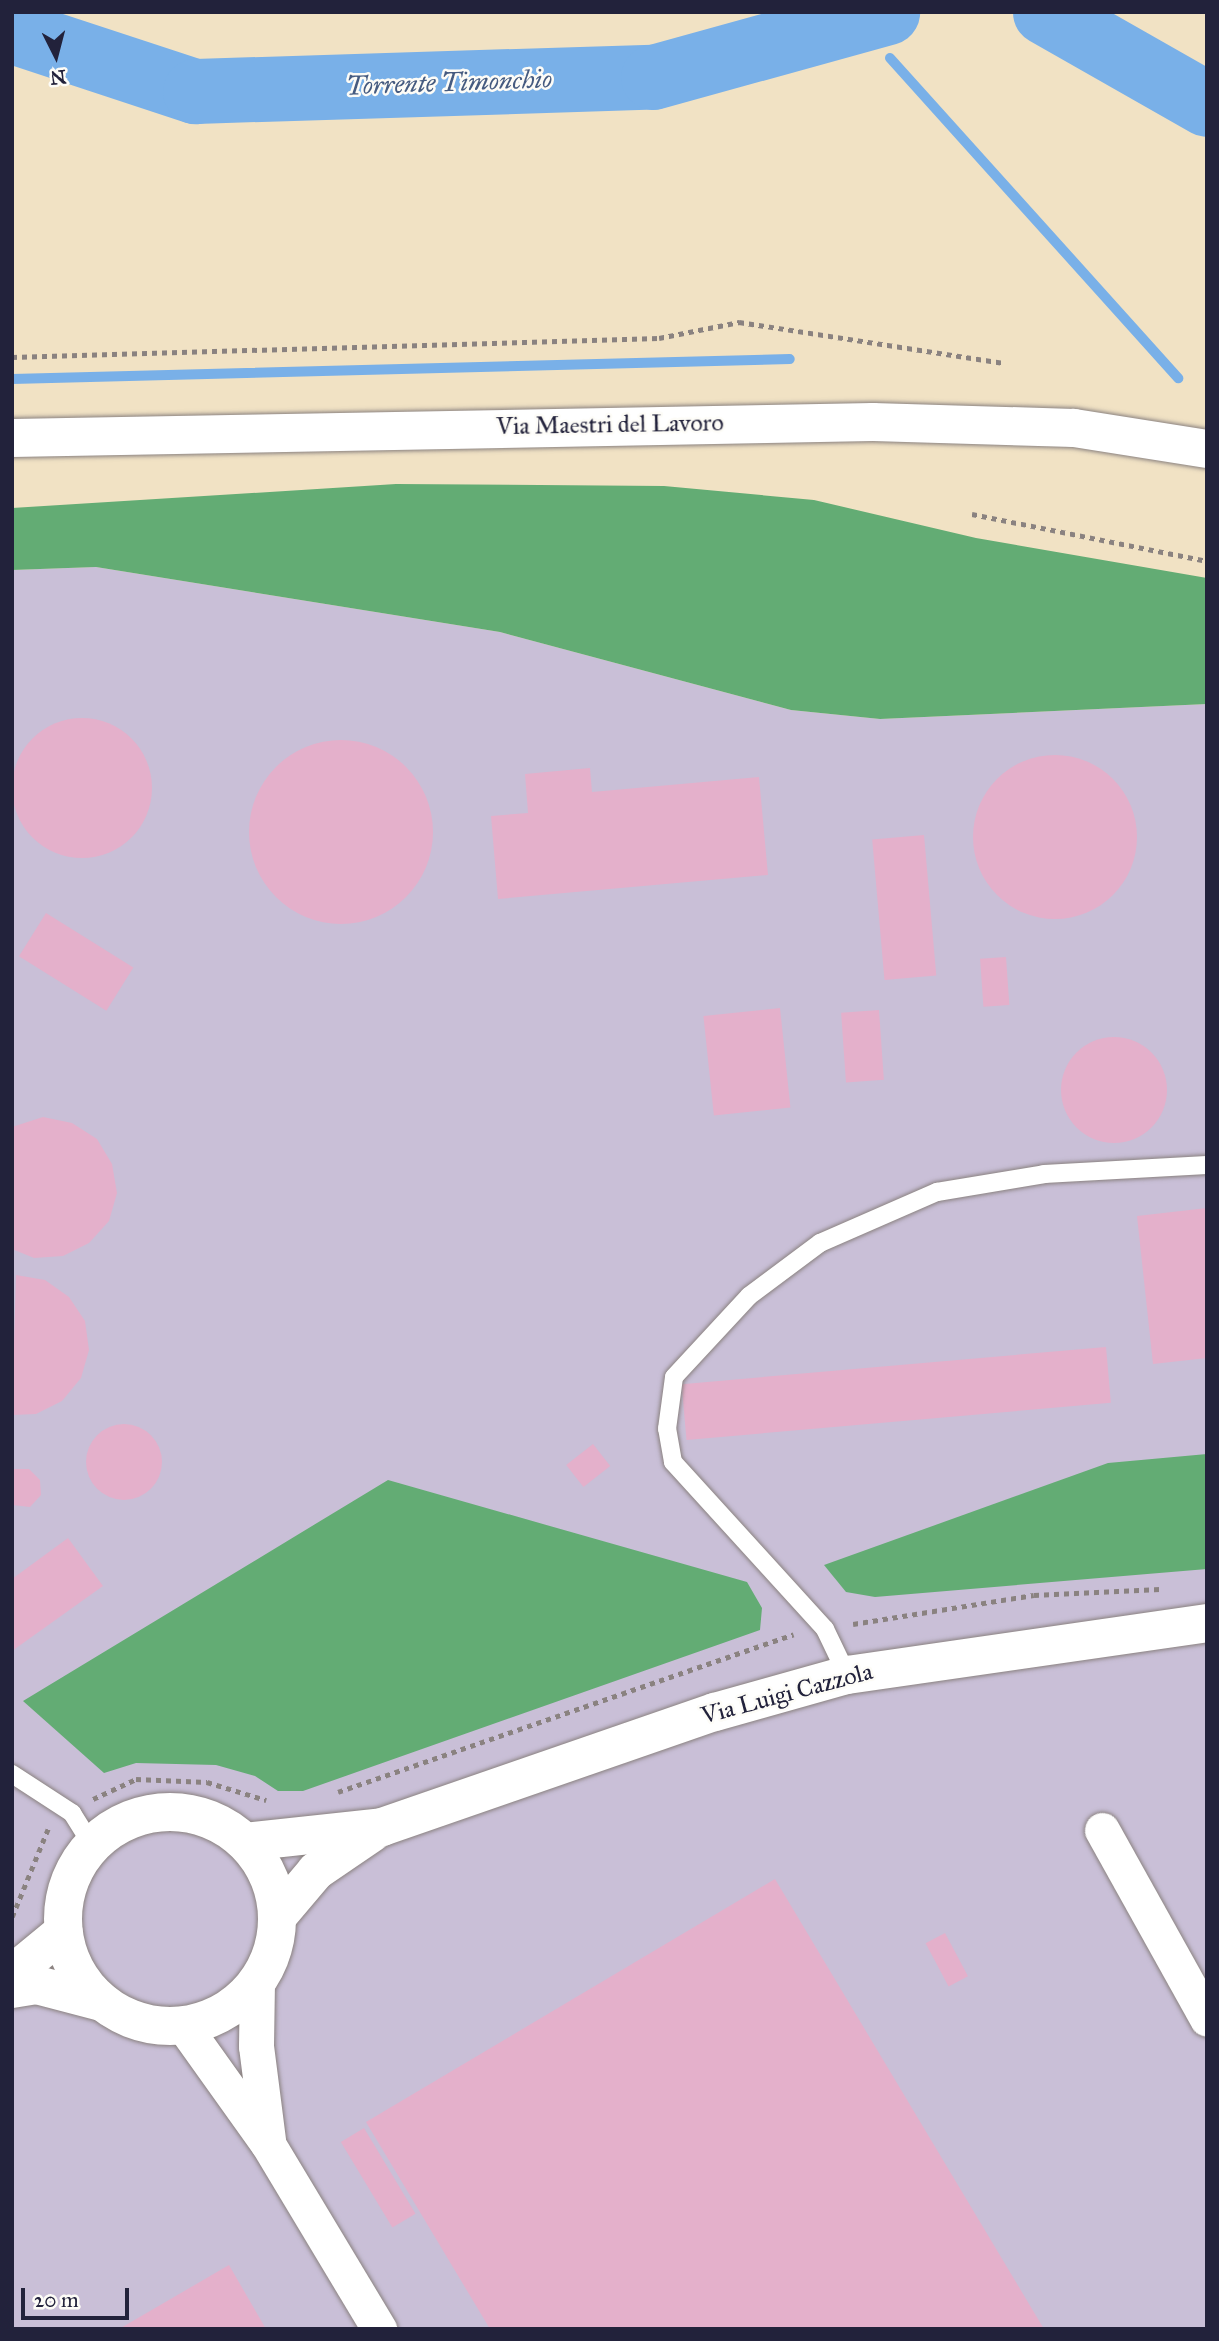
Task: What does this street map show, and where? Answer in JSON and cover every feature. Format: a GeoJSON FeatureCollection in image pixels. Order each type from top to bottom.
{"type":"FeatureCollection","features":[{"type":"Feature","properties":{"kind":"main road","name":"Via Maestri del Lavoro"},"geometry":{"type":"LineString","coordinates":[[12,438],[873,422],[1074,428],[1207,449]]}},
{"type":"Feature","properties":{"kind":"main road","name":"Via Luigi Cazzola"},"geometry":{"type":"LineString","coordinates":[[245,1842],[382,1826],[715,1712],[847,1675],[1207,1623]]}},
{"type":"Feature","properties":{"kind":"main road"},"geometry":{"type":"LineString","coordinates":[[12,1989],[37,1985],[102,2002],[127,2017],[183,2025],[228,2007],[257,1982],[273,1951],[278,1916],[262,1863],[245,1842],[217,1822],[185,1812],[151,1813],[119,1825],[92,1845],[65,1900],[64,1931],[70,1957],[102,2002]]}},
{"type":"Feature","properties":{"kind":"main road","name":"Via Luigi Cazzola"},"geometry":{"type":"LineString","coordinates":[[278,1916],[316,1871],[382,1826]]}},
{"type":"Feature","properties":{"kind":"main road"},"geometry":{"type":"LineString","coordinates":[[12,1974],[64,1931]]}},
{"type":"Feature","properties":{"kind":"street"},"geometry":{"type":"LineString","coordinates":[[1102,1830],[1207,2019]]}},
{"type":"Feature","properties":{"kind":"street"},"geometry":{"type":"LineString","coordinates":[[257,1982],[256,2046],[268,2144]]}},
{"type":"Feature","properties":{"kind":"street"},"geometry":{"type":"LineString","coordinates":[[183,2025],[268,2144],[379,2329]]}},
{"type":"Feature","properties":{"kind":"lane"},"geometry":{"type":"LineString","coordinates":[[847,1675],[825,1629],[673,1462],[667,1429],[674,1377],[748,1296],[820,1243],[937,1192],[1044,1174],[1207,1165]]}},
{"type":"Feature","properties":{"kind":"lane"},"geometry":{"type":"LineString","coordinates":[[12,1774],[72,1813],[92,1845]]}},
{"type":"Feature","properties":{"kind":"path"},"geometry":{"type":"LineString","coordinates":[[12,357],[659,338],[739,322],[1004,363]]}},
{"type":"Feature","properties":{"kind":"path"},"geometry":{"type":"LineString","coordinates":[[972,514],[1207,561]]}},
{"type":"Feature","properties":{"kind":"path"},"geometry":{"type":"LineString","coordinates":[[328,1796],[787,1635],[1034,1595],[1167,1588]]}},
{"type":"Feature","properties":{"kind":"path"},"geometry":{"type":"LineString","coordinates":[[12,1917],[47,1829],[136,1779],[207,1782],[280,1805]]}},
{"type":"Feature","properties":{"kind":"shaded area"},"geometry":{"type":"Polygon","coordinates":[[[96,567],[500,632],[791,710],[880,719],[1207,704],[1207,2329],[12,2329],[12,570],[96,567]]]}},
{"type":"Feature","properties":{"kind":"green space"},"geometry":{"type":"Polygon","coordinates":[[[396,484],[664,486],[814,500],[976,538],[1207,578],[1207,704],[880,719],[791,710],[500,632],[96,567],[12,570],[12,508],[396,484]]]}},
{"type":"Feature","properties":{"kind":"green space"},"geometry":{"type":"Polygon","coordinates":[[[1207,1454],[1207,1569],[875,1597],[846,1592],[824,1565],[1108,1463],[1207,1454]]]}},
{"type":"Feature","properties":{"kind":"green space"},"geometry":{"type":"Polygon","coordinates":[[[388,1480],[747,1582],[762,1608],[760,1630],[303,1791],[278,1791],[255,1776],[216,1765],[136,1763],[104,1773],[23,1701],[388,1480]]]}},
{"type":"Feature","properties":{"kind":"building"},"geometry":{"type":"Polygon","coordinates":[[[82,718],[109,724],[131,739],[146,761],[152,788],[146,815],[131,837],[109,852],[82,858],[55,852],[33,837],[18,815],[12,788],[18,761],[33,739],[55,724],[82,718]]]}},
{"type":"Feature","properties":{"kind":"building"},"geometry":{"type":"Polygon","coordinates":[[[341,740],[376,747],[406,767],[426,797],[433,832],[426,867],[406,897],[376,917],[341,924],[306,917],[276,897],[256,867],[249,832],[256,797],[276,767],[306,747],[341,740]]]}},
{"type":"Feature","properties":{"kind":"building"},"geometry":{"type":"Polygon","coordinates":[[[1055,755],[1087,761],[1113,779],[1131,805],[1137,837],[1131,869],[1113,895],[1087,913],[1055,919],[1023,913],[997,895],[979,869],[973,837],[979,805],[997,779],[1023,761],[1055,755]]]}},
{"type":"Feature","properties":{"kind":"building"},"geometry":{"type":"Polygon","coordinates":[[[590,768],[592,792],[759,777],[768,875],[498,899],[491,816],[528,813],[525,774],[590,768]]]}},
{"type":"Feature","properties":{"kind":"building"},"geometry":{"type":"Polygon","coordinates":[[[924,835],[936,975],[884,980],[872,840],[924,835]]]}},
{"type":"Feature","properties":{"kind":"building"},"geometry":{"type":"Polygon","coordinates":[[[46,913],[133,968],[106,1011],[19,956],[46,913]]]}},
{"type":"Feature","properties":{"kind":"building"},"geometry":{"type":"Polygon","coordinates":[[[1006,957],[1009,1005],[983,1007],[980,959],[1006,957]]]}},
{"type":"Feature","properties":{"kind":"building"},"geometry":{"type":"Polygon","coordinates":[[[780,1008],[790,1107],[714,1116],[703,1016],[780,1008]]]}},
{"type":"Feature","properties":{"kind":"building"},"geometry":{"type":"Polygon","coordinates":[[[879,1010],[884,1080],[846,1082],[841,1013],[879,1010]]]}},
{"type":"Feature","properties":{"kind":"building"},"geometry":{"type":"Polygon","coordinates":[[[1114,1037],[1134,1041],[1151,1053],[1163,1070],[1167,1090],[1163,1110],[1151,1127],[1134,1139],[1114,1143],[1094,1139],[1077,1127],[1065,1110],[1061,1090],[1065,1070],[1077,1053],[1094,1041],[1114,1037]]]}},
{"type":"Feature","properties":{"kind":"building"},"geometry":{"type":"Polygon","coordinates":[[[43,1117],[72,1123],[97,1139],[112,1164],[117,1193],[109,1221],[89,1243],[63,1256],[34,1258],[12,1249],[12,1127],[43,1117]]]}},
{"type":"Feature","properties":{"kind":"building"},"geometry":{"type":"Polygon","coordinates":[[[1207,1208],[1207,1358],[1153,1364],[1137,1216],[1207,1208]]]}},
{"type":"Feature","properties":{"kind":"building"},"geometry":{"type":"Polygon","coordinates":[[[16,1275],[45,1280],[69,1297],[85,1321],[89,1350],[81,1378],[62,1401],[36,1414],[12,1415],[16,1275]]]}},
{"type":"Feature","properties":{"kind":"building"},"geometry":{"type":"Polygon","coordinates":[[[1106,1347],[1111,1403],[687,1440],[682,1384],[1106,1347]]]}},
{"type":"Feature","properties":{"kind":"building"},"geometry":{"type":"Polygon","coordinates":[[[124,1424],[139,1427],[151,1435],[159,1447],[162,1462],[159,1477],[151,1489],[139,1497],[124,1500],[109,1497],[97,1489],[89,1477],[86,1462],[89,1447],[97,1435],[109,1427],[124,1424]]]}},
{"type":"Feature","properties":{"kind":"building"},"geometry":{"type":"Polygon","coordinates":[[[593,1444],[610,1466],[583,1487],[566,1465],[593,1444]]]}},
{"type":"Feature","properties":{"kind":"building"},"geometry":{"type":"Polygon","coordinates":[[[13,1469],[29,1469],[40,1480],[41,1495],[30,1507],[12,1505],[13,1469]]]}},
{"type":"Feature","properties":{"kind":"building"},"geometry":{"type":"Polygon","coordinates":[[[68,1538],[103,1586],[12,1651],[12,1579],[68,1538]]]}},
{"type":"Feature","properties":{"kind":"building"},"geometry":{"type":"Polygon","coordinates":[[[775,1879],[1044,2329],[490,2329],[366,2122],[775,1879]]]}},
{"type":"Feature","properties":{"kind":"building"},"geometry":{"type":"Polygon","coordinates":[[[945,1933],[968,1976],[949,1987],[926,1943],[945,1933]]]}},
{"type":"Feature","properties":{"kind":"building"},"geometry":{"type":"Polygon","coordinates":[[[364,2128],[416,2214],[392,2228],[341,2142],[364,2128]]]}},
{"type":"Feature","properties":{"kind":"building"},"geometry":{"type":"Polygon","coordinates":[[[229,2265],[266,2329],[119,2329],[229,2265]]]}},
{"type":"Feature","properties":{"kind":"waterway","name":"Torrente Timonchio"},"geometry":{"type":"LineString","coordinates":[[12,31],[195,91],[653,77],[887,12]]}},
{"type":"Feature","properties":{"kind":"waterway","name":"Torrente Timonchio"},"geometry":{"type":"LineString","coordinates":[[1045,12],[1207,104]]}},
{"type":"Feature","properties":{"kind":"waterway"},"geometry":{"type":"LineString","coordinates":[[890,58],[1178,378]]}},
{"type":"Feature","properties":{"kind":"waterway"},"geometry":{"type":"LineString","coordinates":[[12,379],[790,359]]}}]}
